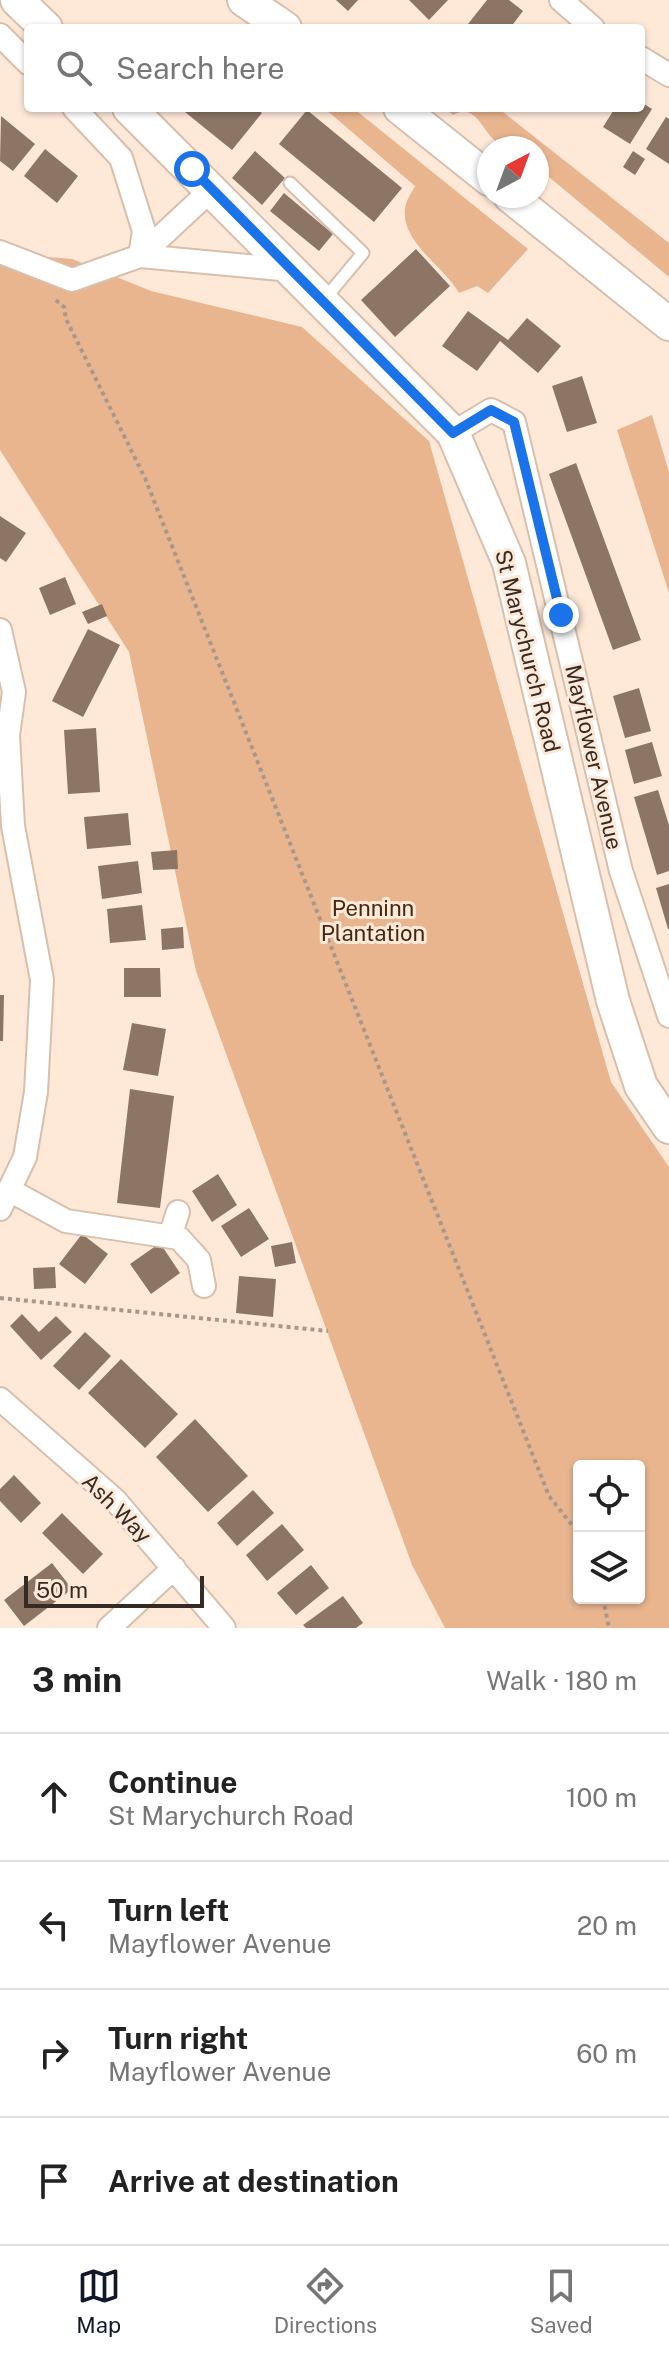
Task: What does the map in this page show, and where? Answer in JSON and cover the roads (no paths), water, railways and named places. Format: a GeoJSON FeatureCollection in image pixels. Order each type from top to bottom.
{"type":"FeatureCollection","features":[{"type":"Feature","properties":{"kind":"street"},"geometry":{"type":"LineString","coordinates":[[17,0],[42,24]]}},
{"type":"Feature","properties":{"kind":"street"},"geometry":{"type":"LineString","coordinates":[[244,0],[279,24]]}},
{"type":"Feature","properties":{"kind":"street"},"geometry":{"type":"LineString","coordinates":[[561,0],[588,24]]}},
{"type":"Feature","properties":{"kind":"street"},"geometry":{"type":"LineString","coordinates":[[0,35],[24,59]]}},
{"type":"Feature","properties":{"kind":"street"},"geometry":{"type":"LineString","coordinates":[[645,60],[669,75]]}},
{"type":"Feature","properties":{"kind":"street"},"geometry":{"type":"LineString","coordinates":[[78,112],[121,158],[144,231],[140,256]]}},
{"type":"Feature","properties":{"kind":"street","name":"St Marychurch Road"},"geometry":{"type":"LineString","coordinates":[[133,112],[453,433],[509,563],[613,1001],[641,1086],[669,1127]]}},
{"type":"Feature","properties":{"kind":"street"},"geometry":{"type":"LineString","coordinates":[[405,112],[477,169]]}},
{"type":"Feature","properties":{"kind":"street"},"geometry":{"type":"LineString","coordinates":[[0,252],[72,280],[140,256],[212,189]]}},
{"type":"Feature","properties":{"kind":"street"},"geometry":{"type":"LineString","coordinates":[[525,208],[669,324]]}},
{"type":"Feature","properties":{"kind":"street"},"geometry":{"type":"LineString","coordinates":[[140,256],[291,270]]}},
{"type":"Feature","properties":{"kind":"street","name":"Mayflower Avenue"},"geometry":{"type":"LineString","coordinates":[[453,433],[491,410],[514,422],[621,871],[669,1016]]}},
{"type":"Feature","properties":{"kind":"street"},"geometry":{"type":"LineString","coordinates":[[0,630],[14,692],[8,735],[8,785],[42,980],[36,1092],[25,1157],[6,1200],[66,1221],[179,1238],[199,1260],[204,1286]]}},
{"type":"Feature","properties":{"kind":"street"},"geometry":{"type":"LineString","coordinates":[[170,1236],[178,1212]]}},
{"type":"Feature","properties":{"kind":"street","name":"Ash Way"},"geometry":{"type":"LineString","coordinates":[[0,1399],[115,1500],[224,1628]]}},
{"type":"Feature","properties":{"kind":"street"},"geometry":{"type":"LineString","coordinates":[[109,1628],[174,1568]]}},
{"type":"Feature","properties":{"kind":"lane"},"geometry":{"type":"LineString","coordinates":[[290,183],[363,253],[322,301]]}},
{"type":"Feature","properties":{"kind":"park label","name":"Penninn Plantation"},"geometry":{"type":"Point","coordinates":[373,920]}}]}
